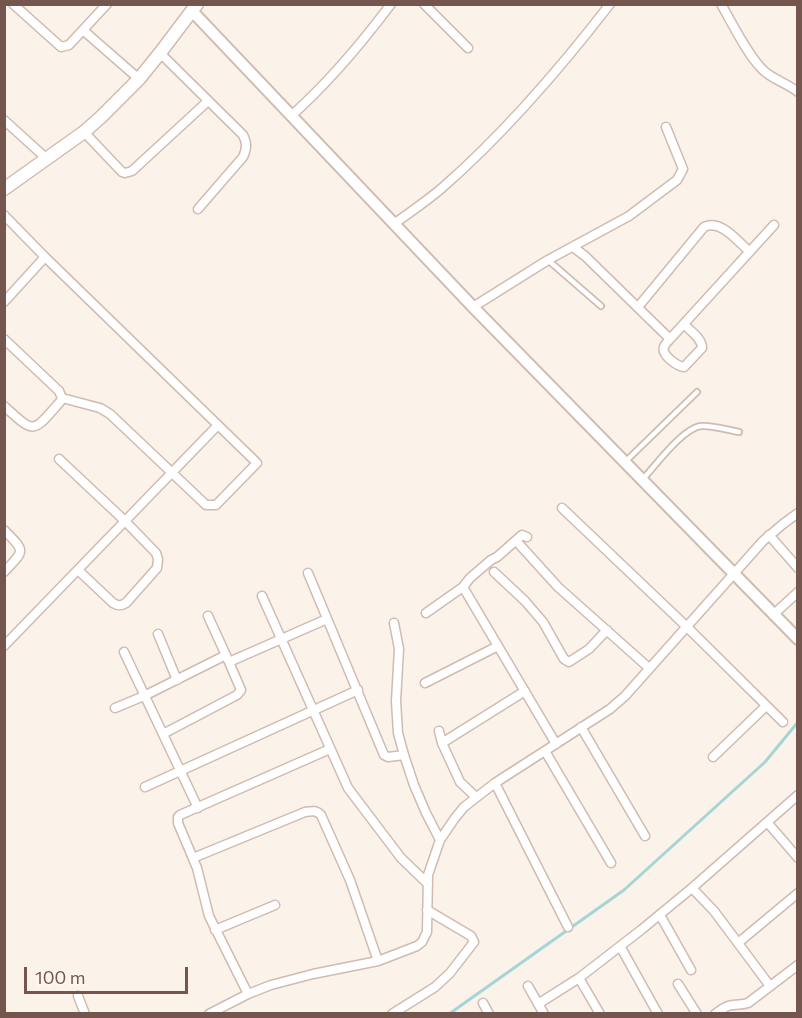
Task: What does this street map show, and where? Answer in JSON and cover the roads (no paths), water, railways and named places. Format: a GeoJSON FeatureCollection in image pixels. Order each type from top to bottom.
{"type":"FeatureCollection","features":[{"type":"Feature","properties":{"kind":"main road"},"geometry":{"type":"LineString","coordinates":[[4,189],[84,132],[139,79],[194,8]]}},
{"type":"Feature","properties":{"kind":"street"},"geometry":{"type":"LineString","coordinates":[[13,4],[61,47],[69,45],[84,31],[103,6]]}},
{"type":"Feature","properties":{"kind":"street"},"geometry":{"type":"LineString","coordinates":[[291,116],[330,77],[391,4]]}},
{"type":"Feature","properties":{"kind":"street"},"geometry":{"type":"LineString","coordinates":[[424,4],[468,48]]}},
{"type":"Feature","properties":{"kind":"street"},"geometry":{"type":"LineString","coordinates":[[394,224],[442,187],[530,102],[610,4]]}},
{"type":"Feature","properties":{"kind":"street"},"geometry":{"type":"LineString","coordinates":[[721,4],[755,61],[764,71],[798,92]]}},
{"type":"Feature","properties":{"kind":"street"},"geometry":{"type":"LineString","coordinates":[[194,8],[291,116],[473,307],[798,639]]}},
{"type":"Feature","properties":{"kind":"street"},"geometry":{"type":"LineString","coordinates":[[84,31],[139,79]]}},
{"type":"Feature","properties":{"kind":"street"},"geometry":{"type":"LineString","coordinates":[[160,53],[243,135],[247,142],[247,149],[243,157],[198,209]]}},
{"type":"Feature","properties":{"kind":"street"},"geometry":{"type":"LineString","coordinates":[[84,132],[122,172],[132,171],[208,101]]}},
{"type":"Feature","properties":{"kind":"street"},"geometry":{"type":"LineString","coordinates":[[4,120],[47,159]]}},
{"type":"Feature","properties":{"kind":"street"},"geometry":{"type":"LineString","coordinates":[[473,307],[548,260],[629,216],[677,180],[682,169],[666,127]]}},
{"type":"Feature","properties":{"kind":"street"},"geometry":{"type":"LineString","coordinates":[[4,215],[257,463],[216,505],[206,505],[105,411],[62,398],[59,391],[4,339]]}},
{"type":"Feature","properties":{"kind":"street"},"geometry":{"type":"LineString","coordinates":[[638,307],[704,227],[710,224],[721,227],[749,251]]}},
{"type":"Feature","properties":{"kind":"street"},"geometry":{"type":"LineString","coordinates":[[684,324],[700,340],[702,348],[684,367],[666,355],[664,347],[670,339],[749,251],[774,225]]}},
{"type":"Feature","properties":{"kind":"street"},"geometry":{"type":"LineString","coordinates":[[573,247],[670,339]]}},
{"type":"Feature","properties":{"kind":"street"},"geometry":{"type":"LineString","coordinates":[[4,302],[45,257]]}},
{"type":"Feature","properties":{"kind":"street"},"geometry":{"type":"LineString","coordinates":[[4,406],[24,424],[34,427],[40,424],[62,398]]}},
{"type":"Feature","properties":{"kind":"street"},"geometry":{"type":"LineString","coordinates":[[4,646],[218,425]]}},
{"type":"Feature","properties":{"kind":"street"},"geometry":{"type":"LineString","coordinates":[[59,459],[125,521],[158,559],[157,568],[122,606],[113,603],[78,570]]}},
{"type":"Feature","properties":{"kind":"street"},"geometry":{"type":"LineString","coordinates":[[562,508],[783,722]]}},
{"type":"Feature","properties":{"kind":"street"},"geometry":{"type":"LineString","coordinates":[[209,1014],[271,985],[378,961],[422,942],[427,932],[428,874],[440,840],[464,807],[476,796],[610,709],[625,696],[769,535],[798,513]]}},
{"type":"Feature","properties":{"kind":"street"},"geometry":{"type":"LineString","coordinates":[[4,530],[20,546],[21,550],[20,555],[4,572]]}},
{"type":"Feature","properties":{"kind":"street"},"geometry":{"type":"LineString","coordinates":[[426,613],[463,587],[490,560],[497,557],[522,535],[527,537]]}},
{"type":"Feature","properties":{"kind":"street"},"geometry":{"type":"LineString","coordinates":[[769,535],[798,568]]}},
{"type":"Feature","properties":{"kind":"street"},"geometry":{"type":"LineString","coordinates":[[519,544],[558,587],[649,668]]}},
{"type":"Feature","properties":{"kind":"street"},"geometry":{"type":"LineString","coordinates":[[494,572],[525,601],[543,622],[564,659],[569,662],[590,650],[607,630]]}},
{"type":"Feature","properties":{"kind":"street"},"geometry":{"type":"LineString","coordinates":[[308,573],[384,755],[388,757],[404,755]]}},
{"type":"Feature","properties":{"kind":"street"},"geometry":{"type":"LineString","coordinates":[[463,587],[556,744]]}},
{"type":"Feature","properties":{"kind":"street"},"geometry":{"type":"LineString","coordinates":[[773,615],[798,592]]}},
{"type":"Feature","properties":{"kind":"street"},"geometry":{"type":"LineString","coordinates":[[262,596],[348,788],[400,858],[428,885]]}},
{"type":"Feature","properties":{"kind":"street"},"geometry":{"type":"LineString","coordinates":[[163,734],[239,692],[240,687],[208,616]]}},
{"type":"Feature","properties":{"kind":"street"},"geometry":{"type":"LineString","coordinates":[[115,708],[228,658],[281,640],[327,619]]}},
{"type":"Feature","properties":{"kind":"street"},"geometry":{"type":"LineString","coordinates":[[394,622],[399,649],[396,701],[398,733],[426,813],[440,840]]}},
{"type":"Feature","properties":{"kind":"street"},"geometry":{"type":"LineString","coordinates":[[158,634],[177,680]]}},
{"type":"Feature","properties":{"kind":"street"},"geometry":{"type":"LineString","coordinates":[[424,683],[498,646]]}},
{"type":"Feature","properties":{"kind":"street"},"geometry":{"type":"LineString","coordinates":[[124,652],[198,808]]}},
{"type":"Feature","properties":{"kind":"street"},"geometry":{"type":"LineString","coordinates":[[145,787],[358,690]]}},
{"type":"Feature","properties":{"kind":"street"},"geometry":{"type":"LineString","coordinates":[[442,743],[525,691]]}},
{"type":"Feature","properties":{"kind":"street"},"geometry":{"type":"LineString","coordinates":[[713,757],[766,706]]}},
{"type":"Feature","properties":{"kind":"street"},"geometry":{"type":"LineString","coordinates":[[581,727],[645,836]]}},
{"type":"Feature","properties":{"kind":"street"},"geometry":{"type":"LineString","coordinates":[[439,731],[460,782],[476,796]]}},
{"type":"Feature","properties":{"kind":"street"},"geometry":{"type":"LineString","coordinates":[[248,994],[214,930],[193,858],[177,820],[180,815],[330,749]]}},
{"type":"Feature","properties":{"kind":"street"},"geometry":{"type":"LineString","coordinates":[[545,751],[611,863]]}},
{"type":"Feature","properties":{"kind":"street"},"geometry":{"type":"LineString","coordinates":[[495,783],[568,927]]}},
{"type":"Feature","properties":{"kind":"street"},"geometry":{"type":"LineString","coordinates":[[538,1004],[579,978],[660,915],[798,795]]}},
{"type":"Feature","properties":{"kind":"street"},"geometry":{"type":"LineString","coordinates":[[193,858],[305,812],[314,810],[318,812],[350,880],[378,961]]}},
{"type":"Feature","properties":{"kind":"street"},"geometry":{"type":"LineString","coordinates":[[766,822],[798,858]]}},
{"type":"Feature","properties":{"kind":"street"},"geometry":{"type":"LineString","coordinates":[[692,888],[714,911],[770,986]]}},
{"type":"Feature","properties":{"kind":"street"},"geometry":{"type":"LineString","coordinates":[[738,943],[798,893]]}},
{"type":"Feature","properties":{"kind":"street"},"geometry":{"type":"LineString","coordinates":[[214,930],[275,905]]}},
{"type":"Feature","properties":{"kind":"street"},"geometry":{"type":"LineString","coordinates":[[392,1014],[435,987],[450,973],[474,942],[471,936],[427,910]]}},
{"type":"Feature","properties":{"kind":"street"},"geometry":{"type":"LineString","coordinates":[[660,915],[692,970]]}},
{"type":"Feature","properties":{"kind":"street"},"geometry":{"type":"LineString","coordinates":[[620,946],[658,1014]]}},
{"type":"Feature","properties":{"kind":"street"},"geometry":{"type":"LineString","coordinates":[[715,1014],[727,1006],[748,1003],[798,965]]}},
{"type":"Feature","properties":{"kind":"street"},"geometry":{"type":"LineString","coordinates":[[579,978],[600,1014]]}},
{"type":"Feature","properties":{"kind":"street"},"geometry":{"type":"LineString","coordinates":[[678,984],[697,1014]]}},
{"type":"Feature","properties":{"kind":"street"},"geometry":{"type":"LineString","coordinates":[[528,986],[544,1014]]}},
{"type":"Feature","properties":{"kind":"street"},"geometry":{"type":"LineString","coordinates":[[78,996],[85,1014]]}},
{"type":"Feature","properties":{"kind":"street"},"geometry":{"type":"LineString","coordinates":[[483,1003],[489,1014]]}},
{"type":"Feature","properties":{"kind":"lane"},"geometry":{"type":"LineString","coordinates":[[548,260],[601,306]]}},
{"type":"Feature","properties":{"kind":"lane"},"geometry":{"type":"LineString","coordinates":[[624,463],[697,392]]}},
{"type":"Feature","properties":{"kind":"lane"},"geometry":{"type":"LineString","coordinates":[[641,481],[683,434],[693,428],[703,426],[739,432]]}},
{"type":"Feature","properties":{"kind":"waterway"},"geometry":{"type":"LineString","coordinates":[[449,1014],[624,890],[765,762],[798,722]]}}]}
